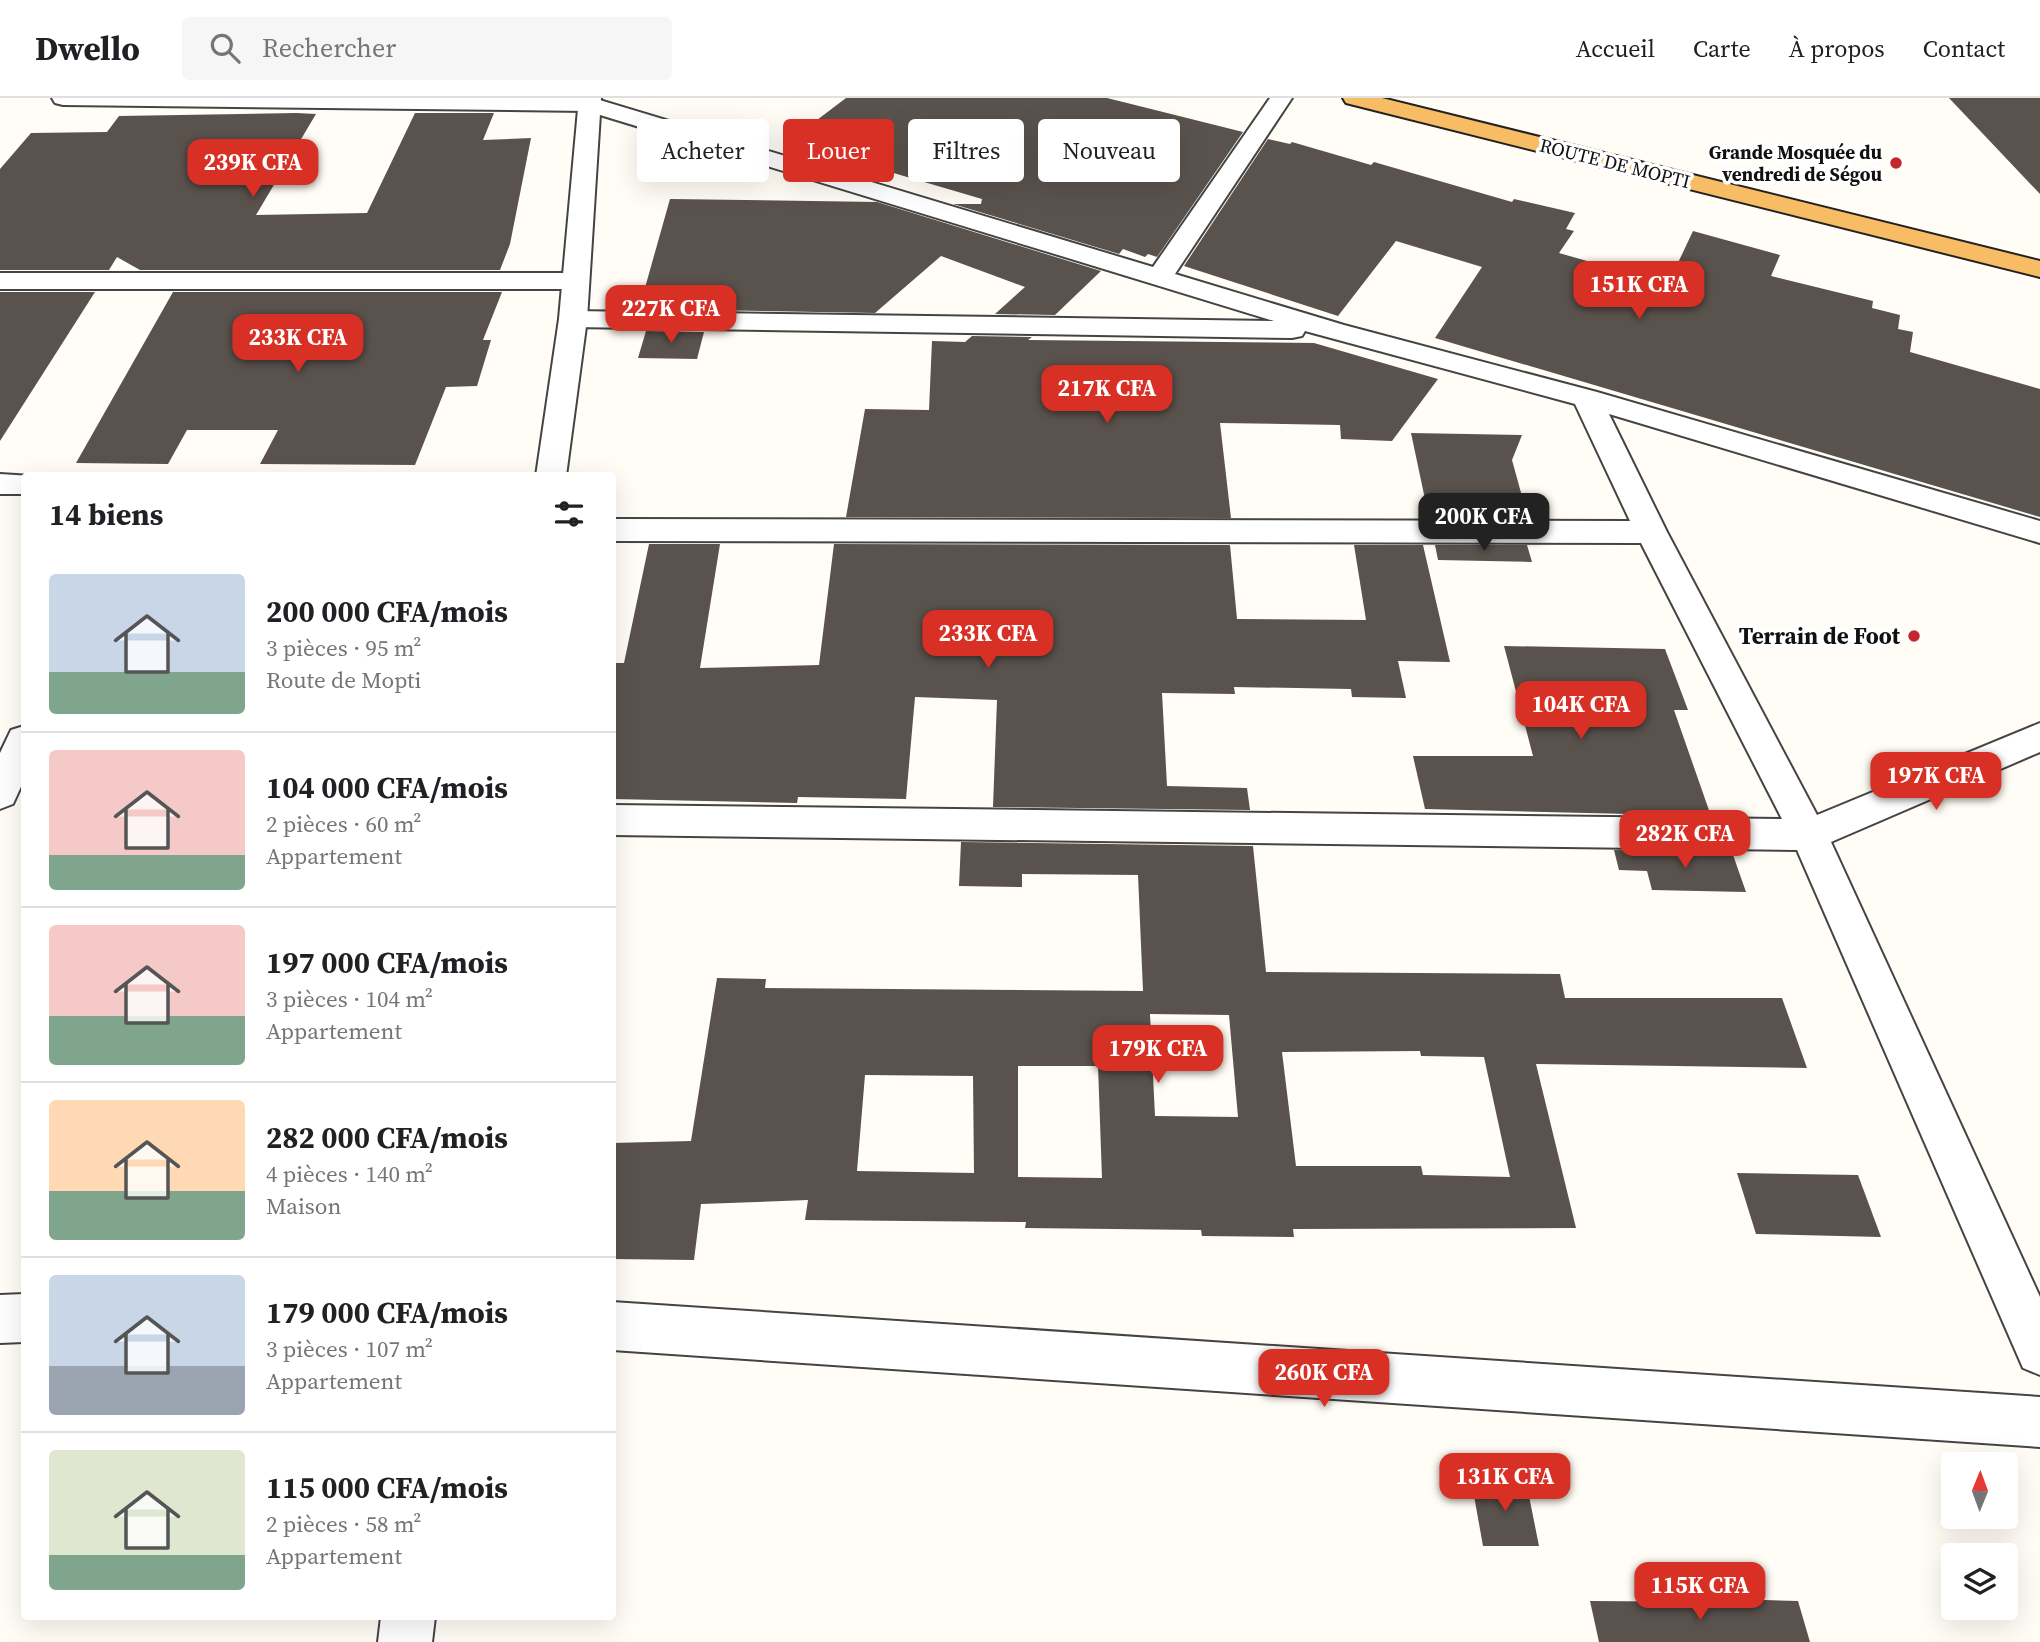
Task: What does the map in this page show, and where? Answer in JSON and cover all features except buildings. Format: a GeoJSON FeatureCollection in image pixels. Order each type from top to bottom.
{"type":"FeatureCollection","features":[{"type":"Feature","properties":{"kind":"highway","name":"ROUTE DE MOPTI"},"geometry":{"type":"LineString","coordinates":[[1366,100],[2040,269]]}},
{"type":"Feature","properties":{"kind":"street"},"geometry":{"type":"LineString","coordinates":[[63,98],[590,101],[1334,331],[1587,398],[2040,532]]}},
{"type":"Feature","properties":{"kind":"street"},"geometry":{"type":"LineString","coordinates":[[1160,277],[1281,98]]}},
{"type":"Feature","properties":{"kind":"street"},"geometry":{"type":"LineString","coordinates":[[552,472],[573,319],[590,101]]}},
{"type":"Feature","properties":{"kind":"street"},"geometry":{"type":"LineString","coordinates":[[0,281],[575,281]]}},
{"type":"Feature","properties":{"kind":"street"},"geometry":{"type":"LineString","coordinates":[[573,319],[1334,331]]}},
{"type":"Feature","properties":{"kind":"street"},"geometry":{"type":"LineString","coordinates":[[1587,398],[1651,532],[1809,835],[2040,1351]]}},
{"type":"Feature","properties":{"kind":"street"},"geometry":{"type":"LineString","coordinates":[[0,484],[21,484]]}},
{"type":"Feature","properties":{"kind":"street"},"geometry":{"type":"LineString","coordinates":[[616,530],[1651,532]]}},
{"type":"Feature","properties":{"kind":"street"},"geometry":{"type":"LineString","coordinates":[[616,820],[1809,835],[2040,737]]}},
{"type":"Feature","properties":{"kind":"street"},"geometry":{"type":"LineString","coordinates":[[0,794],[17,751]]}},
{"type":"Feature","properties":{"kind":"street"},"geometry":{"type":"LineString","coordinates":[[0,1319],[21,1318]]}},
{"type":"Feature","properties":{"kind":"street"},"geometry":{"type":"LineString","coordinates":[[616,1326],[2040,1422]]}},
{"type":"Feature","properties":{"kind":"street"},"geometry":{"type":"LineString","coordinates":[[405,1642],[408,1620]]}},
{"type":"Feature","properties":{"kind":"place","name":"Grande Mosquée du vendredi de Ségou"},"geometry":{"type":"Point","coordinates":[1896,163]}},
{"type":"Feature","properties":{"kind":"place","name":"Terrain de Foot"},"geometry":{"type":"Point","coordinates":[1914,636]}}]}
